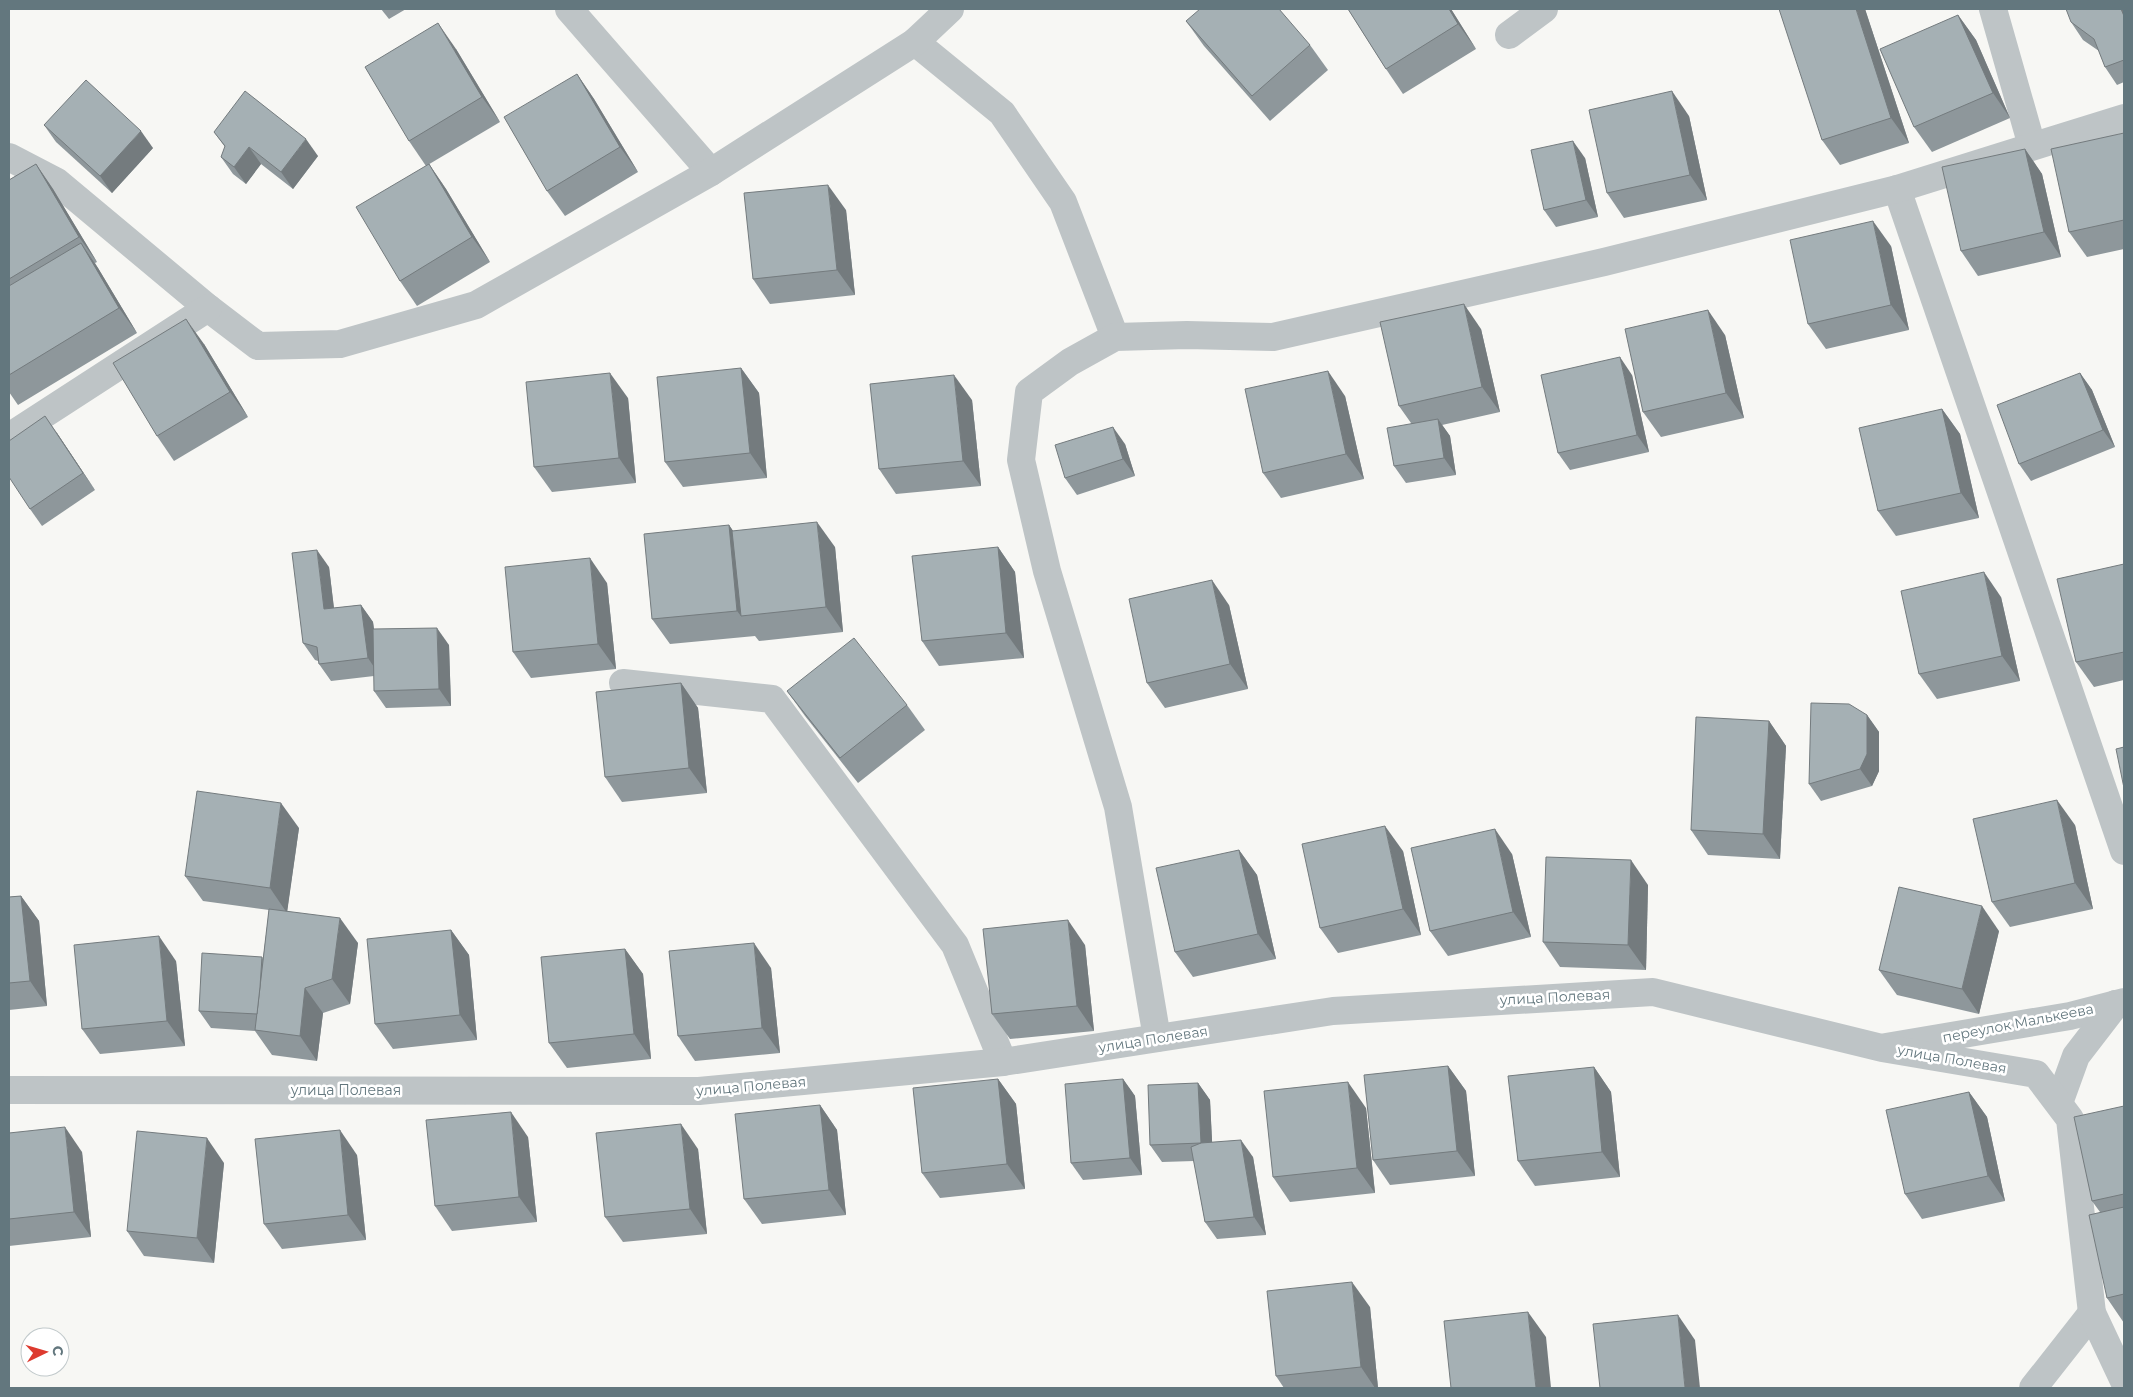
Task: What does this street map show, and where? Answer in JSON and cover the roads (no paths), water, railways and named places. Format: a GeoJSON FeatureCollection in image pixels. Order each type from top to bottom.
{"type":"FeatureCollection","features":[{"type":"Feature","properties":{"kind":"street"},"geometry":{"type":"LineString","coordinates":[[569,9],[711,172]]}},
{"type":"Feature","properties":{"kind":"street"},"geometry":{"type":"LineString","coordinates":[[9,157],[57,182],[208,308],[258,346],[340,344],[476,305],[711,172],[915,42],[950,9]]}},
{"type":"Feature","properties":{"kind":"street"},"geometry":{"type":"LineString","coordinates":[[1509,35],[1544,9]]}},
{"type":"Feature","properties":{"kind":"street"},"geometry":{"type":"LineString","coordinates":[[1993,9],[2032,146]]}},
{"type":"Feature","properties":{"kind":"street"},"geometry":{"type":"LineString","coordinates":[[915,42],[1002,113],[1063,202],[1115,337]]}},
{"type":"Feature","properties":{"kind":"street"},"geometry":{"type":"LineString","coordinates":[[1157,1038],[1118,807],[1047,571],[1021,460],[1029,392],[1070,362],[1115,337],[1187,335],[1273,337],[1604,262],[1896,189],[2124,118]]}},
{"type":"Feature","properties":{"kind":"street"},"geometry":{"type":"LineString","coordinates":[[1896,189],[2124,851]]}},
{"type":"Feature","properties":{"kind":"street"},"geometry":{"type":"LineString","coordinates":[[9,437],[208,308]]}},
{"type":"Feature","properties":{"kind":"street"},"geometry":{"type":"LineString","coordinates":[[623,683],[772,699],[954,945],[1003,1062]]}},
{"type":"Feature","properties":{"kind":"street","name":"улица Полевая"},"geometry":{"type":"LineString","coordinates":[[9,1090],[699,1091],[1003,1062],[1333,1011],[1653,992],[1882,1048],[2036,1074],[2070,1118],[2092,1313],[2124,1381]]}},
{"type":"Feature","properties":{"kind":"street"},"geometry":{"type":"LineString","coordinates":[[2058,1103],[2076,1056],[2120,1003]]}},
{"type":"Feature","properties":{"kind":"street","name":"переулок Малькеева"},"geometry":{"type":"LineString","coordinates":[[1882,1048],[2070,1016],[2120,1003]]}},
{"type":"Feature","properties":{"kind":"street"},"geometry":{"type":"LineString","coordinates":[[2033,1388],[2092,1313]]}}]}
